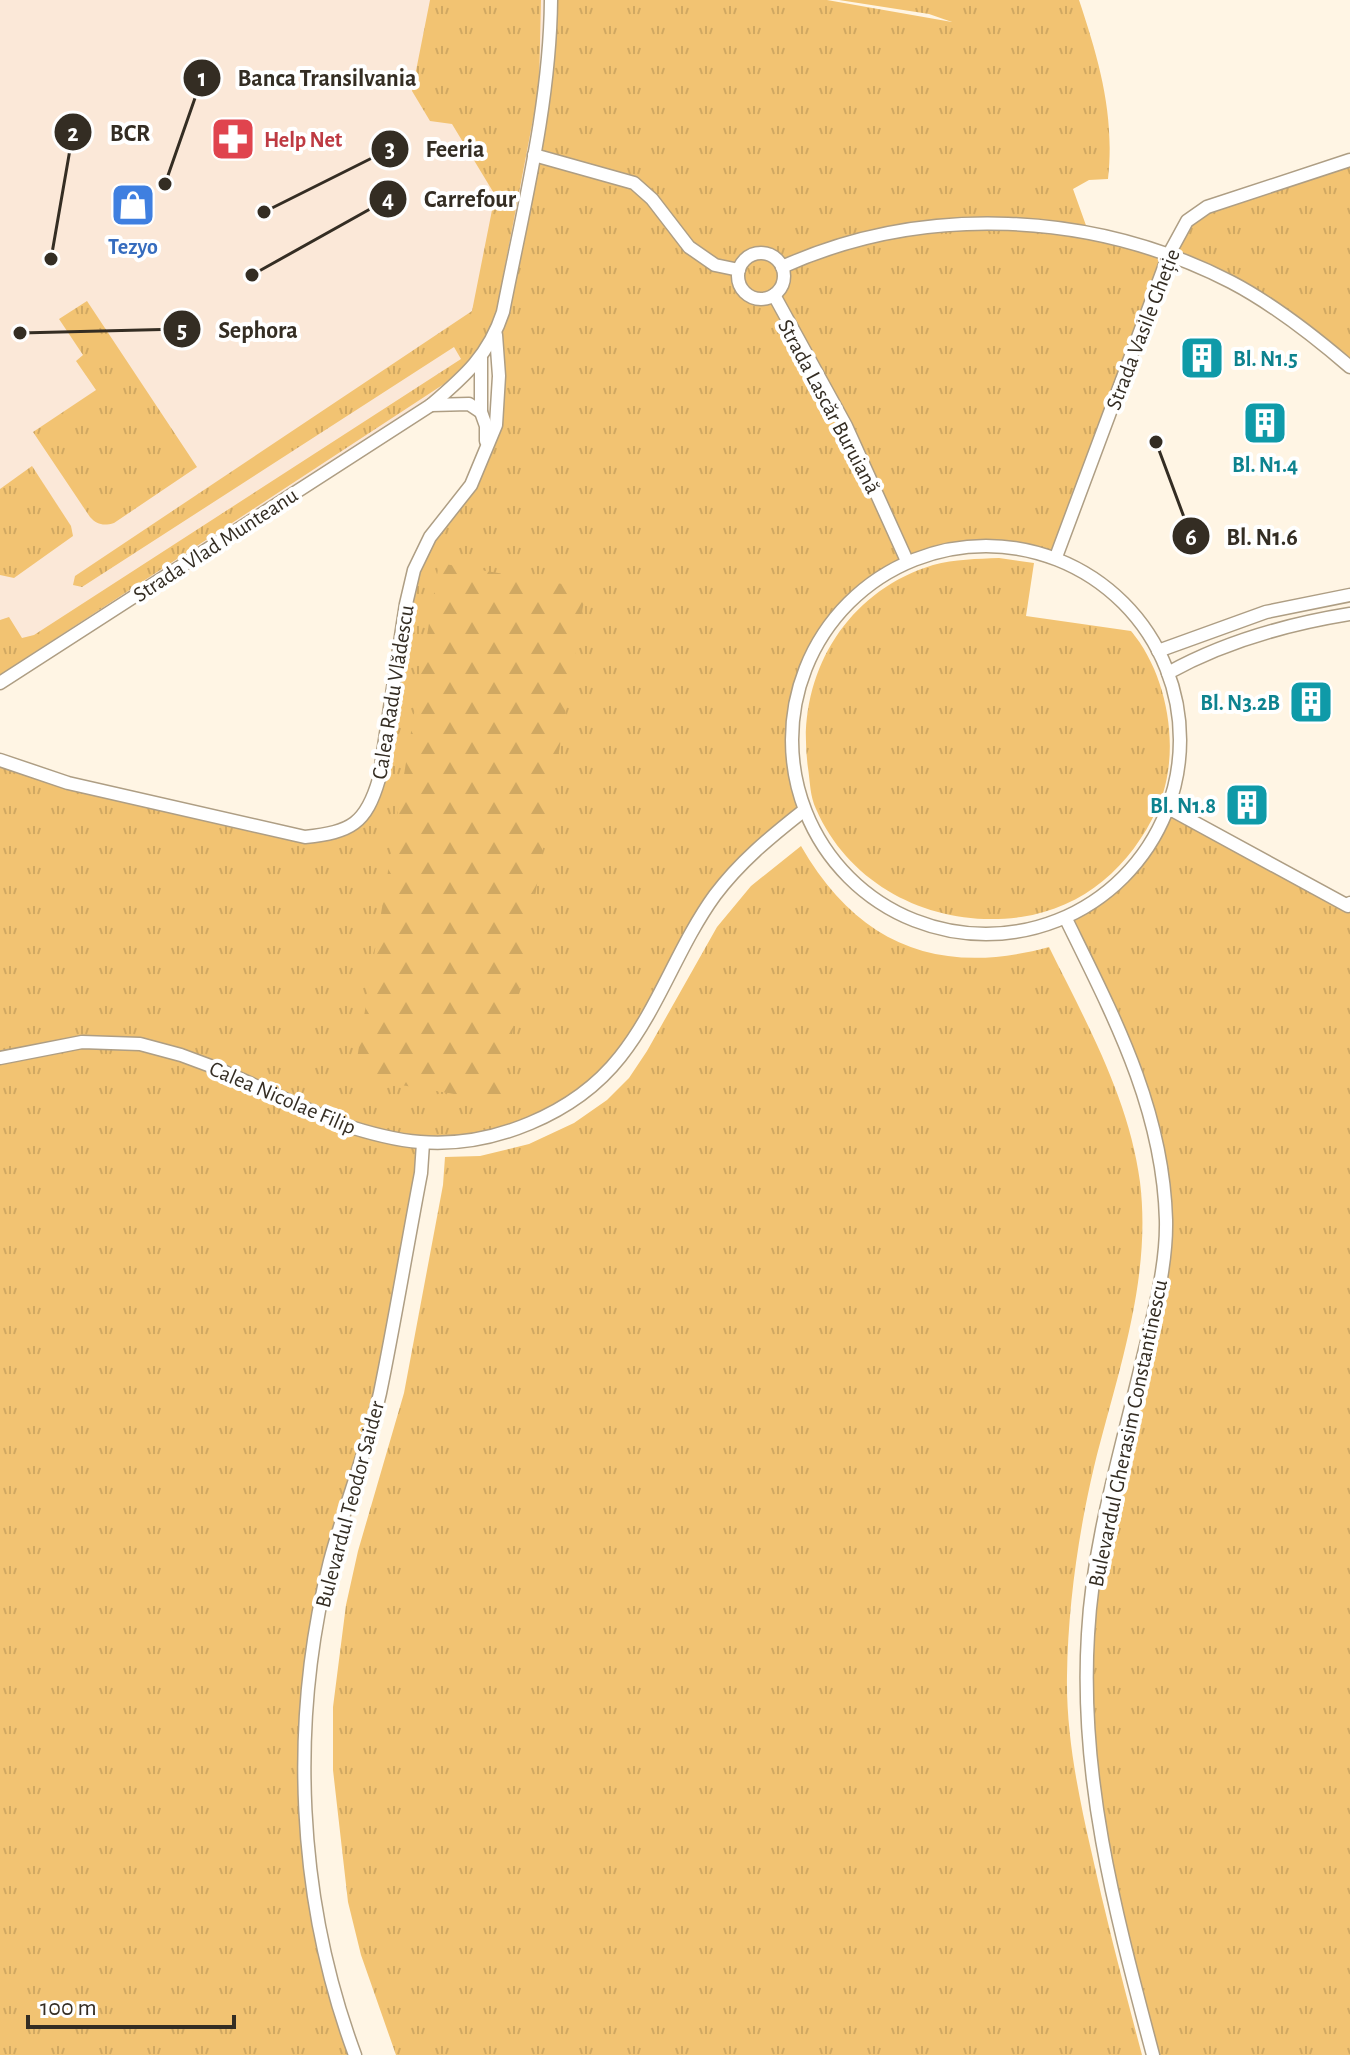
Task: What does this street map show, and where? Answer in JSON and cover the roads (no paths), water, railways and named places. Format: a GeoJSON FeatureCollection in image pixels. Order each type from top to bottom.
{"type":"FeatureCollection","features":[{"type":"Feature","properties":{"kind":"street","name":"Calea Radu Vlădescu"},"geometry":{"type":"LineString","coordinates":[[431,405],[481,358],[496,335],[503,312],[534,155],[549,51],[551,0]]}},
{"type":"Feature","properties":{"kind":"street"},"geometry":{"type":"LineString","coordinates":[[534,155],[634,183],[652,199],[689,247],[715,265],[739,270]]}},
{"type":"Feature","properties":{"kind":"street","name":"Strada Vasile Gheție"},"geometry":{"type":"LineString","coordinates":[[1056,557],[1169,254],[1187,221],[1207,207],[1350,160]]}},
{"type":"Feature","properties":{"kind":"street"},"geometry":{"type":"LineString","coordinates":[[782,267],[809,255],[917,228],[963,223],[1051,226],[1088,231],[1169,254],[1234,283],[1350,367]]}},
{"type":"Feature","properties":{"kind":"street"},"geometry":{"type":"LineString","coordinates":[[758,254],[776,259],[782,267],[784,280],[774,295],[762,299],[750,296],[740,285],[739,270],[748,257],[758,254]]}},
{"type":"Feature","properties":{"kind":"street","name":"Strada Lascăr Buruiană"},"geometry":{"type":"LineString","coordinates":[[774,295],[846,426],[907,561]]}},
{"type":"Feature","properties":{"kind":"street","name":"Calea Radu Vlădescu"},"geometry":{"type":"LineString","coordinates":[[0,760],[68,783],[305,837],[348,828],[359,820],[372,804],[379,779],[414,570],[430,537],[471,485],[496,425],[496,335]]}},
{"type":"Feature","properties":{"kind":"street"},"geometry":{"type":"LineString","coordinates":[[481,358],[481,412],[486,426],[487,448]]}},
{"type":"Feature","properties":{"kind":"street"},"geometry":{"type":"LineString","coordinates":[[461,380],[480,382],[498,406]]}},
{"type":"Feature","properties":{"kind":"street"},"geometry":{"type":"LineString","coordinates":[[431,405],[469,404],[481,412]]}},
{"type":"Feature","properties":{"kind":"street","name":"Strada Vlad Munteanu"},"geometry":{"type":"LineString","coordinates":[[0,683],[431,405]]}},
{"type":"Feature","properties":{"kind":"street"},"geometry":{"type":"LineString","coordinates":[[999,546],[1056,557],[1111,591],[1137,618],[1168,673],[1179,718],[1180,758],[1170,809],[1147,851],[1133,869],[1097,902],[1066,919],[1038,927],[974,933],[943,928],[913,918],[889,906],[838,866],[802,812],[791,746],[793,706],[802,671],[821,634],[847,603],[878,578],[907,561],[949,549],[999,546]]}},
{"type":"Feature","properties":{"kind":"street"},"geometry":{"type":"LineString","coordinates":[[1158,651],[1266,612],[1350,595]]}},
{"type":"Feature","properties":{"kind":"street"},"geometry":{"type":"LineString","coordinates":[[1168,673],[1207,653],[1275,630],[1350,614]]}},
{"type":"Feature","properties":{"kind":"street"},"geometry":{"type":"LineString","coordinates":[[1170,809],[1348,906],[1350,903]]}},
{"type":"Feature","properties":{"kind":"street","name":"Calea Nicolae Filip"},"geometry":{"type":"LineString","coordinates":[[0,1058],[82,1042],[140,1044],[216,1068],[338,1123],[378,1135],[423,1143],[460,1141],[512,1129],[561,1107],[595,1082],[619,1059],[638,1031],[712,898],[749,854],[802,812]]}},
{"type":"Feature","properties":{"kind":"street","name":"Bulevardul Gherasim Constantinescu"},"geometry":{"type":"LineString","coordinates":[[1066,919],[1142,1084],[1162,1170],[1166,1222],[1163,1264],[1152,1322],[1113,1476],[1097,1556],[1088,1630],[1085,1698],[1088,1752],[1099,1828],[1127,1957],[1153,2055]]}},
{"type":"Feature","properties":{"kind":"street","name":"Bulevardul Teodor Saider"},"geometry":{"type":"LineString","coordinates":[[355,2055],[320,1936],[304,1795],[305,1728],[318,1620],[330,1561],[379,1394],[421,1173],[423,1143]]}},
{"type":"Feature","properties":{"kind":"place","name":"Help Net"},"geometry":{"type":"Point","coordinates":[233,139]}},
{"type":"Feature","properties":{"kind":"place","name":"Banca Transilvania"},"geometry":{"type":"Point","coordinates":[165,184]}},
{"type":"Feature","properties":{"kind":"place","name":"Tezyo"},"geometry":{"type":"Point","coordinates":[133,205]}},
{"type":"Feature","properties":{"kind":"place","name":"Feeria"},"geometry":{"type":"Point","coordinates":[264,212]}},
{"type":"Feature","properties":{"kind":"place","name":"BCR"},"geometry":{"type":"Point","coordinates":[51,259]}},
{"type":"Feature","properties":{"kind":"place","name":"Carrefour"},"geometry":{"type":"Point","coordinates":[252,275]}},
{"type":"Feature","properties":{"kind":"place","name":"Sephora"},"geometry":{"type":"Point","coordinates":[20,333]}},
{"type":"Feature","properties":{"kind":"place","name":"Bl. N1.5"},"geometry":{"type":"Point","coordinates":[1202,358]}},
{"type":"Feature","properties":{"kind":"place","name":"Bl. N1.4"},"geometry":{"type":"Point","coordinates":[1265,423]}},
{"type":"Feature","properties":{"kind":"place","name":"Bl. N1.6"},"geometry":{"type":"Point","coordinates":[1156,442]}},
{"type":"Feature","properties":{"kind":"place","name":"Bl. N3.2B"},"geometry":{"type":"Point","coordinates":[1311,702]}},
{"type":"Feature","properties":{"kind":"place","name":"Bl. N1.8"},"geometry":{"type":"Point","coordinates":[1247,805]}}]}
